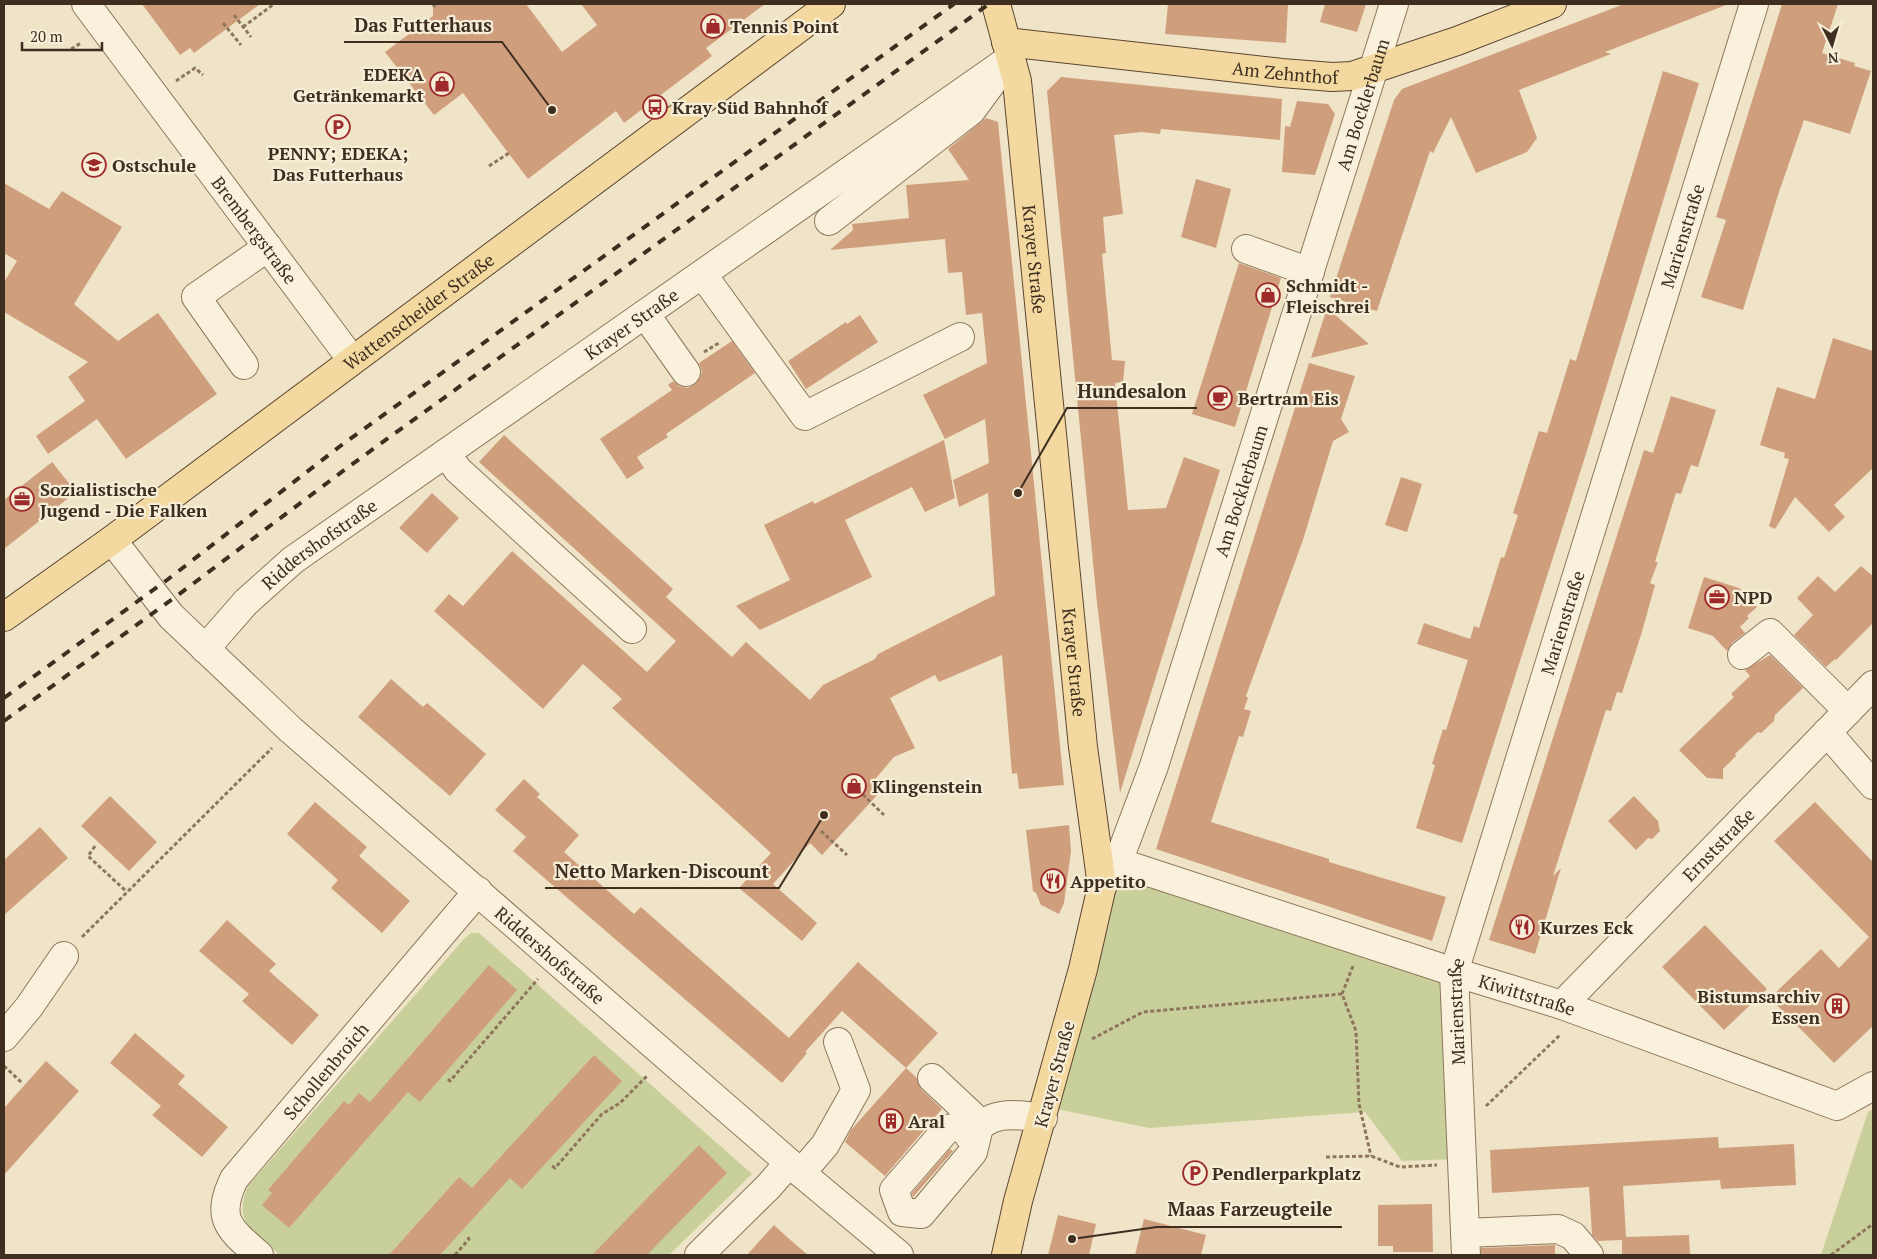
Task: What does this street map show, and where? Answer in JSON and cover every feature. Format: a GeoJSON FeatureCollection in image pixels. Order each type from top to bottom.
{"type":"FeatureCollection","features":[{"type":"Feature","properties":{"kind":"main road","name":"Wattenscheider Straße"},"geometry":{"type":"LineString","coordinates":[[4,617],[112,540],[831,4]]}},
{"type":"Feature","properties":{"kind":"main road","name":"Krayer Straße"},"geometry":{"type":"LineString","coordinates":[[996,4],[1017,81],[1083,747],[1102,886],[1083,969],[1043,1118],[1018,1201],[1006,1255]]}},
{"type":"Feature","properties":{"kind":"main road","name":"Am Zehnthof"},"geometry":{"type":"LineString","coordinates":[[1009,50],[1332,77],[1352,76],[1373,71],[1457,41],[1552,4]]}},
{"type":"Feature","properties":{"kind":"street","name":"Brembergstraße"},"geometry":{"type":"LineString","coordinates":[[86,4],[352,360]]}},
{"type":"Feature","properties":{"kind":"street","name":"Am Bocklerbaum"},"geometry":{"type":"LineString","coordinates":[[1102,886],[1118,862],[1154,766],[1394,4]]}},
{"type":"Feature","properties":{"kind":"street","name":"Marienstraße"},"geometry":{"type":"LineString","coordinates":[[1466,1244],[1454,972],[1754,4]]}},
{"type":"Feature","properties":{"kind":"street"},"geometry":{"type":"LineString","coordinates":[[829,221],[971,110],[1009,50]]}},
{"type":"Feature","properties":{"kind":"street","name":"Krayer Straße"},"geometry":{"type":"LineString","coordinates":[[520,400],[703,275],[1009,50]]}},
{"type":"Feature","properties":{"kind":"street"},"geometry":{"type":"LineString","coordinates":[[244,364],[196,297],[268,247]]}},
{"type":"Feature","properties":{"kind":"street"},"geometry":{"type":"LineString","coordinates":[[1246,249],[1310,272]]}},
{"type":"Feature","properties":{"kind":"street"},"geometry":{"type":"LineString","coordinates":[[703,275],[805,416],[960,338]]}},
{"type":"Feature","properties":{"kind":"street"},"geometry":{"type":"LineString","coordinates":[[645,314],[686,372]]}},
{"type":"Feature","properties":{"kind":"street","name":"Riddershofstraße"},"geometry":{"type":"LineString","coordinates":[[205,649],[246,602],[293,560],[520,400]]}},
{"type":"Feature","properties":{"kind":"street"},"geometry":{"type":"LineString","coordinates":[[446,453],[458,470],[632,629]]}},
{"type":"Feature","properties":{"kind":"street","name":"Riddershofstraße"},"geometry":{"type":"LineString","coordinates":[[112,540],[170,616],[291,730],[795,1168],[899,1255]]}},
{"type":"Feature","properties":{"kind":"street"},"geometry":{"type":"LineString","coordinates":[[1742,655],[1770,633],[1848,711]]}},
{"type":"Feature","properties":{"kind":"street","name":"Ernststraße"},"geometry":{"type":"LineString","coordinates":[[1568,1007],[1873,685]]}},
{"type":"Feature","properties":{"kind":"street"},"geometry":{"type":"LineString","coordinates":[[1827,732],[1873,785]]}},
{"type":"Feature","properties":{"kind":"street","name":"Kiwittstraße"},"geometry":{"type":"LineString","coordinates":[[1118,862],[1454,972],[1568,1007],[1836,1106],[1873,1086]]}},
{"type":"Feature","properties":{"kind":"street","name":"Schollenbroich"},"geometry":{"type":"LineString","coordinates":[[259,1255],[232,1231],[224,1214],[226,1194],[234,1179],[478,891]]}},
{"type":"Feature","properties":{"kind":"street"},"geometry":{"type":"LineString","coordinates":[[4,1037],[29,1007],[64,956]]}},
{"type":"Feature","properties":{"kind":"street"},"geometry":{"type":"LineString","coordinates":[[698,1255],[768,1187],[825,1145],[856,1090],[838,1042]]}},
{"type":"Feature","properties":{"kind":"street"},"geometry":{"type":"LineString","coordinates":[[932,1078],[980,1123]]}},
{"type":"Feature","properties":{"kind":"street"},"geometry":{"type":"LineString","coordinates":[[878,1237],[980,1123],[1008,1113],[1043,1118]]}},
{"type":"Feature","properties":{"kind":"street"},"geometry":{"type":"LineString","coordinates":[[1466,1244],[1558,1229],[1573,1236],[1589,1255]]}},
{"type":"Feature","properties":{"kind":"path"},"geometry":{"type":"LineString","coordinates":[[243,27],[274,4]]}},
{"type":"Feature","properties":{"kind":"path"},"geometry":{"type":"LineString","coordinates":[[234,15],[251,37]]}},
{"type":"Feature","properties":{"kind":"path"},"geometry":{"type":"LineString","coordinates":[[223,23],[241,45]]}},
{"type":"Feature","properties":{"kind":"path"},"geometry":{"type":"LineString","coordinates":[[71,50],[79,44]]}},
{"type":"Feature","properties":{"kind":"path"},"geometry":{"type":"LineString","coordinates":[[176,81],[195,68],[203,75]]}},
{"type":"Feature","properties":{"kind":"path"},"geometry":{"type":"LineString","coordinates":[[489,166],[509,153]]}},
{"type":"Feature","properties":{"kind":"path"},"geometry":{"type":"LineString","coordinates":[[64,956],[269,751]]}},
{"type":"Feature","properties":{"kind":"path"},"geometry":{"type":"LineString","coordinates":[[858,790],[884,814]]}},
{"type":"Feature","properties":{"kind":"path"},"geometry":{"type":"LineString","coordinates":[[821,831],[847,855]]}},
{"type":"Feature","properties":{"kind":"path"},"geometry":{"type":"LineString","coordinates":[[95,846],[88,856],[127,892]]}},
{"type":"Feature","properties":{"kind":"path"},"geometry":{"type":"LineString","coordinates":[[448,1079],[450,1081],[555,958]]}},
{"type":"Feature","properties":{"kind":"path"},"geometry":{"type":"LineString","coordinates":[[1058,1058],[1143,1012],[1342,994],[1356,1031],[1359,1104],[1372,1156]]}},
{"type":"Feature","properties":{"kind":"path"},"geometry":{"type":"LineString","coordinates":[[1460,1116],[1484,1107],[1561,1035],[1568,1007]]}},
{"type":"Feature","properties":{"kind":"path"},"geometry":{"type":"LineString","coordinates":[[552,1166],[555,1168],[602,1114],[620,1104],[666,1055]]}},
{"type":"Feature","properties":{"kind":"path"},"geometry":{"type":"LineString","coordinates":[[4,1066],[22,1083]]}},
{"type":"Feature","properties":{"kind":"path"},"geometry":{"type":"LineString","coordinates":[[1326,1157],[1372,1156],[1400,1167],[1462,1164]]}},
{"type":"Feature","properties":{"kind":"path"},"geometry":{"type":"LineString","coordinates":[[1831,1255],[1873,1224]]}},
{"type":"Feature","properties":{"kind":"path"},"geometry":{"type":"LineString","coordinates":[[454,1255],[469,1239],[466,1236]]}},
{"type":"Feature","properties":{"kind":"green space"},"geometry":{"type":"Polygon","coordinates":[[[1120,865],[1450,975],[1457,1159],[1402,1161],[1365,1112],[1149,1128],[1052,1108],[1120,865]]]}},
{"type":"Feature","properties":{"kind":"green space"},"geometry":{"type":"Polygon","coordinates":[[[471,933],[479,933],[752,1174],[669,1255],[280,1255],[248,1226],[244,1218],[243,1209],[248,1186],[471,933]]]}},
{"type":"Feature","properties":{"kind":"green space"},"geometry":{"type":"Polygon","coordinates":[[[1873,1109],[1873,1255],[1821,1255],[1868,1112],[1873,1109]]]}},
{"type":"Feature","properties":{"kind":"building"},"geometry":{"type":"Polygon","coordinates":[[[142,4],[260,4],[194,53],[190,48],[180,55],[142,4]]]}},
{"type":"Feature","properties":{"kind":"building"},"geometry":{"type":"Polygon","coordinates":[[[433,4],[526,4],[562,52],[597,25],[581,4],[765,4],[706,48],[712,56],[624,123],[616,111],[528,179],[463,93],[434,115],[385,52],[433,16],[433,4]]]}},
{"type":"Feature","properties":{"kind":"building"},"geometry":{"type":"Polygon","coordinates":[[[1168,4],[1288,4],[1286,43],[1165,34],[1168,4]]]}},
{"type":"Feature","properties":{"kind":"building"},"geometry":{"type":"Polygon","coordinates":[[[1325,4],[1366,4],[1357,32],[1320,22],[1325,4]]]}},
{"type":"Feature","properties":{"kind":"building"},"geometry":{"type":"Polygon","coordinates":[[[1624,4],[1726,5],[1605,52],[1611,54],[1519,90],[1537,138],[1527,152],[1476,173],[1451,117],[1433,153],[1430,151],[1377,311],[1330,297],[1394,100],[1402,89],[1624,4]]]}},
{"type":"Feature","properties":{"kind":"building"},"geometry":{"type":"Polygon","coordinates":[[[1782,4],[1838,4],[1822,53],[1855,63],[1854,66],[1871,71],[1850,134],[1804,120],[1778,195],[1743,310],[1701,297],[1726,220],[1716,217],[1782,4]]]}},
{"type":"Feature","properties":{"kind":"building"},"geometry":{"type":"Polygon","coordinates":[[[1663,71],[1699,83],[1585,457],[1462,843],[1416,828],[1435,765],[1432,764],[1443,729],[1446,730],[1468,660],[1417,644],[1424,623],[1470,639],[1474,626],[1479,628],[1501,557],[1504,558],[1518,515],[1513,513],[1539,431],[1547,433],[1570,359],[1576,361],[1663,71]]]}},
{"type":"Feature","properties":{"kind":"building"},"geometry":{"type":"Polygon","coordinates":[[[1061,77],[1282,99],[1280,140],[1161,129],[1160,134],[1141,132],[1114,135],[1123,214],[1103,217],[1106,253],[1102,254],[1112,360],[1125,361],[1123,382],[1115,383],[1128,510],[1166,508],[1184,457],[1220,470],[1120,793],[1097,603],[1047,91],[1061,77]]]}},
{"type":"Feature","properties":{"kind":"building"},"geometry":{"type":"Polygon","coordinates":[[[1297,101],[1328,104],[1335,114],[1315,175],[1282,172],[1285,126],[1290,127],[1297,101]]]}},
{"type":"Feature","properties":{"kind":"building"},"geometry":{"type":"Polygon","coordinates":[[[986,118],[998,122],[1064,785],[1019,789],[1017,773],[1012,774],[1002,655],[939,682],[935,675],[890,698],[915,748],[894,757],[871,784],[880,792],[822,855],[810,843],[773,884],[817,923],[802,941],[739,888],[771,853],[612,708],[622,699],[583,664],[543,709],[434,611],[449,594],[463,606],[512,551],[647,672],[676,641],[479,462],[504,435],[673,589],[666,597],[732,657],[746,642],[810,700],[823,685],[875,659],[878,654],[995,595],[988,493],[959,507],[953,480],[989,463],[985,419],[945,439],[923,395],[987,363],[982,313],[966,315],[962,272],[948,273],[945,239],[830,250],[853,230],[852,224],[909,218],[906,185],[969,180],[948,149],[986,118]]]}},
{"type":"Feature","properties":{"kind":"building"},"geometry":{"type":"Polygon","coordinates":[[[1196,179],[1231,189],[1216,248],[1181,237],[1196,179]]]}},
{"type":"Feature","properties":{"kind":"building"},"geometry":{"type":"Polygon","coordinates":[[[4,183],[49,209],[62,191],[122,227],[74,304],[118,341],[158,313],[217,394],[126,459],[97,419],[48,454],[36,436],[85,401],[68,377],[88,362],[4,312],[4,282],[17,261],[4,253],[4,183]]]}},
{"type":"Feature","properties":{"kind":"building"},"geometry":{"type":"Polygon","coordinates":[[[1239,263],[1281,278],[1235,427],[1192,414],[1239,263]]]}},
{"type":"Feature","properties":{"kind":"building"},"geometry":{"type":"Polygon","coordinates":[[[1327,308],[1369,344],[1311,358],[1327,308]]]}},
{"type":"Feature","properties":{"kind":"building"},"geometry":{"type":"Polygon","coordinates":[[[860,315],[878,342],[806,389],[788,361],[846,322],[847,324],[860,315]]]}},
{"type":"Feature","properties":{"kind":"building"},"geometry":{"type":"Polygon","coordinates":[[[1833,338],[1873,351],[1873,468],[1834,505],[1845,517],[1829,532],[1795,497],[1775,529],[1769,526],[1789,459],[1784,458],[1785,453],[1760,445],[1777,387],[1815,399],[1833,338]]]}},
{"type":"Feature","properties":{"kind":"building"},"geometry":{"type":"Polygon","coordinates":[[[732,341],[755,373],[666,434],[668,437],[637,457],[644,468],[627,479],[600,439],[672,390],[668,385],[673,381],[679,386],[687,388],[695,384],[700,378],[702,371],[699,363],[732,341]]]}},
{"type":"Feature","properties":{"kind":"building"},"geometry":{"type":"Polygon","coordinates":[[[1309,363],[1355,376],[1341,419],[1349,432],[1333,441],[1303,540],[1246,696],[1248,698],[1244,709],[1251,711],[1243,737],[1239,736],[1211,822],[1329,859],[1329,862],[1446,897],[1432,941],[1156,849],[1309,363]]]}},
{"type":"Feature","properties":{"kind":"building"},"geometry":{"type":"Polygon","coordinates":[[[1671,396],[1716,410],[1698,467],[1691,465],[1681,494],[1676,493],[1655,562],[1658,562],[1650,583],[1655,585],[1641,635],[1622,693],[1617,692],[1611,711],[1606,710],[1553,876],[1561,868],[1535,954],[1489,940],[1644,450],[1653,453],[1671,396]]]}},
{"type":"Feature","properties":{"kind":"building"},"geometry":{"type":"Polygon","coordinates":[[[944,440],[955,498],[925,512],[912,487],[845,520],[872,577],[760,630],[736,606],[790,580],[764,525],[813,501],[814,504],[944,440]]]}},
{"type":"Feature","properties":{"kind":"building"},"geometry":{"type":"Polygon","coordinates":[[[52,462],[76,492],[4,549],[4,500],[52,462]]]}},
{"type":"Feature","properties":{"kind":"building"},"geometry":{"type":"Polygon","coordinates":[[[1401,477],[1422,484],[1407,532],[1385,525],[1401,477]]]}},
{"type":"Feature","properties":{"kind":"building"},"geometry":{"type":"Polygon","coordinates":[[[432,493],[459,518],[427,553],[399,528],[432,493]]]}},
{"type":"Feature","properties":{"kind":"building"},"geometry":{"type":"Polygon","coordinates":[[[1861,566],[1873,576],[1873,623],[1836,660],[1826,667],[1794,635],[1813,615],[1797,598],[1818,576],[1835,592],[1861,566]]]}},
{"type":"Feature","properties":{"kind":"building"},"geometry":{"type":"Polygon","coordinates":[[[1704,577],[1739,588],[1757,607],[1747,616],[1749,618],[1740,627],[1745,633],[1732,643],[1727,651],[1713,636],[1688,628],[1704,577]]]}},
{"type":"Feature","properties":{"kind":"building"},"geometry":{"type":"Polygon","coordinates":[[[1770,655],[1803,688],[1775,715],[1774,721],[1761,733],[1758,732],[1735,754],[1736,756],[1723,769],[1723,779],[1707,778],[1679,750],[1734,697],[1731,694],[1750,676],[1745,670],[1770,655]]]}},
{"type":"Feature","properties":{"kind":"building"},"geometry":{"type":"Polygon","coordinates":[[[391,679],[423,707],[427,703],[486,754],[450,796],[358,717],[391,679]]]}},
{"type":"Feature","properties":{"kind":"building"},"geometry":{"type":"Polygon","coordinates":[[[524,779],[540,794],[537,797],[579,835],[564,852],[634,914],[641,907],[789,1038],[858,962],[938,1033],[906,1068],[842,1011],[805,1052],[807,1053],[782,1083],[513,851],[526,837],[495,810],[524,779]]]}},
{"type":"Feature","properties":{"kind":"building"},"geometry":{"type":"Polygon","coordinates":[[[110,796],[157,842],[129,871],[81,826],[110,796]]]}},
{"type":"Feature","properties":{"kind":"building"},"geometry":{"type":"Polygon","coordinates":[[[1634,796],[1658,821],[1660,831],[1652,839],[1648,838],[1636,850],[1608,821],[1634,796]]]}},
{"type":"Feature","properties":{"kind":"building"},"geometry":{"type":"Polygon","coordinates":[[[315,802],[367,847],[359,856],[410,901],[382,933],[331,888],[338,880],[287,834],[315,802]]]}},
{"type":"Feature","properties":{"kind":"building"},"geometry":{"type":"Polygon","coordinates":[[[1815,802],[1873,862],[1873,1026],[1834,1063],[1770,998],[1821,949],[1839,968],[1869,937],[1774,841],[1815,802]]]}},
{"type":"Feature","properties":{"kind":"building"},"geometry":{"type":"Polygon","coordinates":[[[1069,825],[1071,851],[1064,903],[1059,914],[1041,905],[1036,893],[1033,891],[1026,830],[1069,825]]]}},
{"type":"Feature","properties":{"kind":"building"},"geometry":{"type":"Polygon","coordinates":[[[40,827],[68,858],[4,915],[4,860],[40,827]]]}},
{"type":"Feature","properties":{"kind":"building"},"geometry":{"type":"Polygon","coordinates":[[[227,920],[276,964],[269,971],[319,1015],[292,1045],[242,1001],[249,994],[199,951],[227,920]]]}},
{"type":"Feature","properties":{"kind":"building"},"geometry":{"type":"Polygon","coordinates":[[[1705,925],[1767,989],[1724,1030],[1662,967],[1705,925]]]}},
{"type":"Feature","properties":{"kind":"building"},"geometry":{"type":"Polygon","coordinates":[[[489,965],[517,990],[420,1102],[408,1092],[289,1228],[262,1205],[272,1193],[268,1190],[344,1101],[349,1105],[359,1093],[370,1102],[489,965]]]}},
{"type":"Feature","properties":{"kind":"building"},"geometry":{"type":"Polygon","coordinates":[[[135,1033],[185,1076],[178,1084],[228,1127],[202,1157],[152,1115],[161,1106],[110,1063],[135,1033]]]}},
{"type":"Feature","properties":{"kind":"building"},"geometry":{"type":"Polygon","coordinates":[[[594,1055],[622,1081],[522,1189],[510,1178],[440,1255],[389,1255],[459,1177],[472,1188],[594,1055]]]}},
{"type":"Feature","properties":{"kind":"building"},"geometry":{"type":"Polygon","coordinates":[[[46,1061],[79,1091],[4,1175],[4,1108],[46,1061]]]}},
{"type":"Feature","properties":{"kind":"building","name":"Aral"},"geometry":{"type":"Polygon","coordinates":[[[906,1068],[917,1078],[921,1089],[942,1109],[885,1176],[845,1142],[851,1130],[906,1068]]]}},
{"type":"Feature","properties":{"kind":"building"},"geometry":{"type":"Polygon","coordinates":[[[1718,1137],[1719,1148],[1794,1144],[1796,1185],[1721,1189],[1720,1180],[1623,1186],[1626,1237],[1689,1235],[1690,1255],[1622,1255],[1622,1240],[1598,1241],[1592,1235],[1589,1187],[1492,1193],[1490,1150],[1718,1137]]]}},
{"type":"Feature","properties":{"kind":"building"},"geometry":{"type":"Polygon","coordinates":[[[699,1145],[727,1173],[647,1255],[592,1255],[699,1145]]]}},
{"type":"Feature","properties":{"kind":"building"},"geometry":{"type":"Polygon","coordinates":[[[950,1149],[953,1151],[913,1197],[912,1193],[950,1149]]]}},
{"type":"Feature","properties":{"kind":"building"},"geometry":{"type":"Polygon","coordinates":[[[1432,1204],[1433,1252],[1393,1252],[1393,1246],[1378,1246],[1378,1205],[1432,1204]]]}},
{"type":"Feature","properties":{"kind":"building"},"geometry":{"type":"Polygon","coordinates":[[[1058,1215],[1096,1224],[1089,1255],[1048,1255],[1058,1215]]]}},
{"type":"Feature","properties":{"kind":"building"},"geometry":{"type":"Polygon","coordinates":[[[1144,1219],[1206,1235],[1201,1255],[1135,1255],[1144,1219]]]}},
{"type":"Feature","properties":{"kind":"building"},"geometry":{"type":"Polygon","coordinates":[[[774,1225],[787,1237],[808,1255],[747,1255],[774,1225]]]}},
{"type":"Feature","properties":{"kind":"building"},"geometry":{"type":"Polygon","coordinates":[[[1555,1245],[1555,1255],[1481,1255],[1481,1248],[1555,1245]]]}},
{"type":"Feature","properties":{"kind":"railway"},"geometry":{"type":"LineString","coordinates":[[4,698],[167,580],[339,447],[954,4]]}},
{"type":"Feature","properties":{"kind":"railway"},"geometry":{"type":"LineString","coordinates":[[4,721],[178,595],[351,465],[989,4]]}},
{"type":"Feature","properties":{"kind":"place","name":"Tennis Point"},"geometry":{"type":"Point","coordinates":[713,26]}},
{"type":"Feature","properties":{"kind":"place","name":"EDEKA Getränkemarkt"},"geometry":{"type":"Point","coordinates":[442,84]}},
{"type":"Feature","properties":{"kind":"place","name":"Kray Süd Bahnhof"},"geometry":{"type":"Point","coordinates":[655,107]}},
{"type":"Feature","properties":{"kind":"place","name":"Das Futterhaus"},"geometry":{"type":"Point","coordinates":[552,110]}},
{"type":"Feature","properties":{"kind":"place","name":"PENNY; EDEKA; Das Futterhaus"},"geometry":{"type":"Point","coordinates":[338,127]}},
{"type":"Feature","properties":{"kind":"place","name":"Ostschule"},"geometry":{"type":"Point","coordinates":[94,165]}},
{"type":"Feature","properties":{"kind":"place","name":"Schmidt - Fleischrei"},"geometry":{"type":"Point","coordinates":[1268,295]}},
{"type":"Feature","properties":{"kind":"place","name":"Bertram Eis"},"geometry":{"type":"Point","coordinates":[1220,398]}},
{"type":"Feature","properties":{"kind":"place","name":"Hundesalon"},"geometry":{"type":"Point","coordinates":[1018,493]}},
{"type":"Feature","properties":{"kind":"place","name":"Sozialistische Jugend - Die Falken"},"geometry":{"type":"Point","coordinates":[22,499]}},
{"type":"Feature","properties":{"kind":"place","name":"NPD"},"geometry":{"type":"Point","coordinates":[1717,597]}},
{"type":"Feature","properties":{"kind":"place","name":"Klingenstein"},"geometry":{"type":"Point","coordinates":[854,786]}},
{"type":"Feature","properties":{"kind":"place","name":"Netto Marken-Discount"},"geometry":{"type":"Point","coordinates":[824,815]}},
{"type":"Feature","properties":{"kind":"place","name":"Appetito"},"geometry":{"type":"Point","coordinates":[1053,881]}},
{"type":"Feature","properties":{"kind":"place","name":"Kurzes Eck"},"geometry":{"type":"Point","coordinates":[1522,927]}},
{"type":"Feature","properties":{"kind":"place","name":"Bistumsarchiv Essen"},"geometry":{"type":"Point","coordinates":[1837,1006]}},
{"type":"Feature","properties":{"kind":"place","name":"Aral"},"geometry":{"type":"Point","coordinates":[891,1121]}},
{"type":"Feature","properties":{"kind":"place","name":"Pendlerparkplatz"},"geometry":{"type":"Point","coordinates":[1195,1173]}},
{"type":"Feature","properties":{"kind":"place","name":"Maas Farzeugteile"},"geometry":{"type":"Point","coordinates":[1072,1239]}}]}
